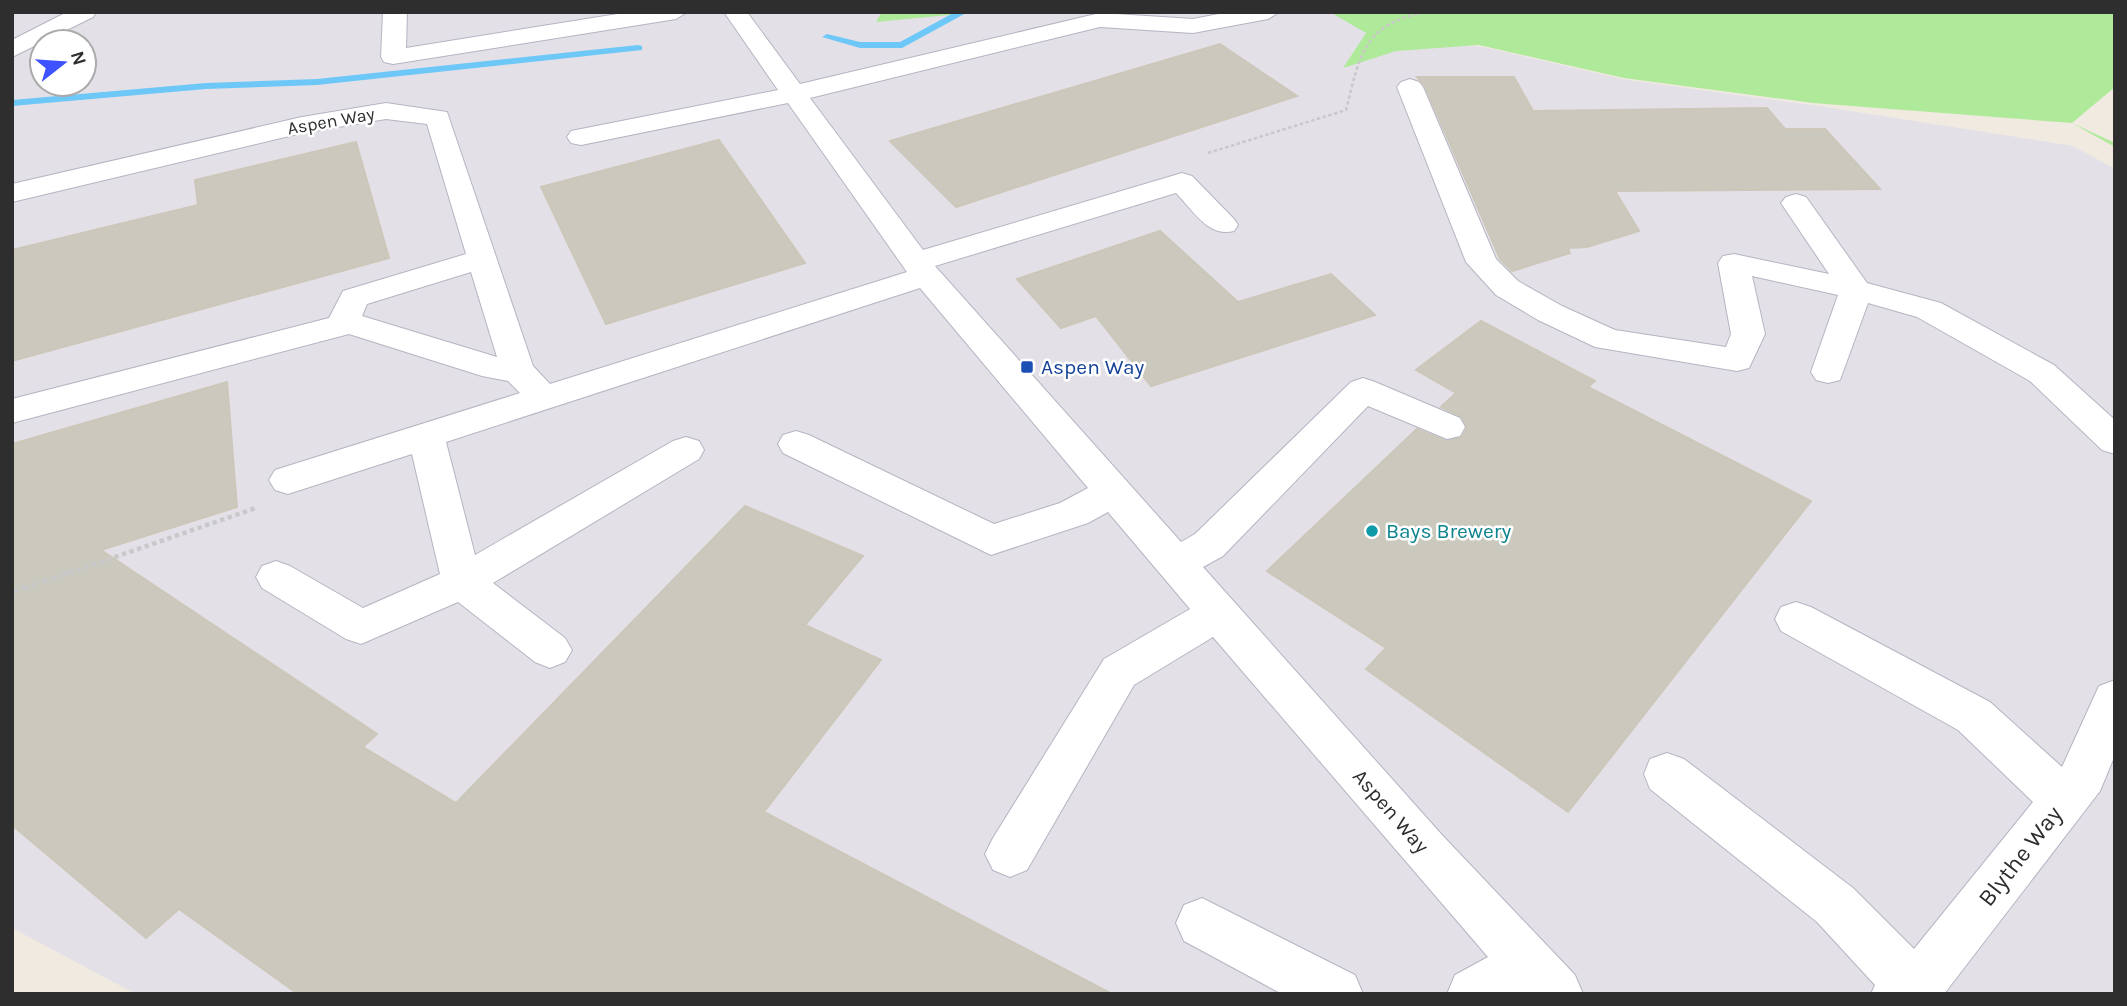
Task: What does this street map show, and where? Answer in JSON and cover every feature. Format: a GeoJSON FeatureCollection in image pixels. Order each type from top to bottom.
{"type":"FeatureCollection","features":[{"type":"Feature","properties":{"kind":"lane"},"geometry":{"type":"LineString","coordinates":[[12,50],[85,12]]}},
{"type":"Feature","properties":{"kind":"lane"},"geometry":{"type":"LineString","coordinates":[[395,12],[393,57],[676,12]]}},
{"type":"Feature","properties":{"kind":"lane"},"geometry":{"type":"LineString","coordinates":[[581,137],[795,94],[846,79],[1100,20],[1192,26],[1268,12]]}},
{"type":"Feature","properties":{"kind":"lane","name":"Aspen Way"},"geometry":{"type":"LineString","coordinates":[[747,14],[795,94],[922,269],[1425,851],[1543,979]]}},
{"type":"Feature","properties":{"kind":"lane"},"geometry":{"type":"LineString","coordinates":[[1410,87],[1482,262],[1507,288],[1573,323],[1607,339],[1737,360],[1748,334],[1734,263],[1785,272],[1929,310],[2042,373],[2115,441]]}},
{"type":"Feature","properties":{"kind":"lane","name":"Aspen Way"},"geometry":{"type":"LineString","coordinates":[[12,193],[302,125],[386,111],[438,118],[519,371],[532,383],[541,400]]}},
{"type":"Feature","properties":{"kind":"lane"},"geometry":{"type":"LineString","coordinates":[[288,480],[541,400],[1182,183],[1223,225]]}},
{"type":"Feature","properties":{"kind":"lane"},"geometry":{"type":"LineString","coordinates":[[1796,202],[1856,290]]}},
{"type":"Feature","properties":{"kind":"lane"},"geometry":{"type":"LineString","coordinates":[[342,325],[354,298],[482,259]]}},
{"type":"Feature","properties":{"kind":"lane"},"geometry":{"type":"LineString","coordinates":[[1828,372],[1856,290]]}},
{"type":"Feature","properties":{"kind":"lane"},"geometry":{"type":"LineString","coordinates":[[12,411],[350,323],[494,369],[519,371]]}},
{"type":"Feature","properties":{"kind":"lane"},"geometry":{"type":"LineString","coordinates":[[1176,563],[1209,545],[1363,390],[1447,427]]}},
{"type":"Feature","properties":{"kind":"lane"},"geometry":{"type":"LineString","coordinates":[[426,435],[462,582],[550,650]]}},
{"type":"Feature","properties":{"kind":"lane"},"geometry":{"type":"LineString","coordinates":[[796,444],[990,540],[1074,513],[1115,491]]}},
{"type":"Feature","properties":{"kind":"lane"},"geometry":{"type":"LineString","coordinates":[[276,577],[361,627],[462,582],[686,450]]}},
{"type":"Feature","properties":{"kind":"lane"},"geometry":{"type":"LineString","coordinates":[[1010,854],[1119,672],[1219,612]]}},
{"type":"Feature","properties":{"kind":"lane"},"geometry":{"type":"LineString","coordinates":[[1796,619],[1974,716],[2064,800]]}},
{"type":"Feature","properties":{"kind":"lane","name":"Blythe Way"},"geometry":{"type":"LineString","coordinates":[[1905,989],[1928,973],[2083,776],[2115,700]]}},
{"type":"Feature","properties":{"kind":"lane"},"geometry":{"type":"LineString","coordinates":[[1667,774],[1835,905],[1905,989]]}},
{"type":"Feature","properties":{"kind":"lane"},"geometry":{"type":"LineString","coordinates":[[1202,923],[1336,994]]}},
{"type":"Feature","properties":{"kind":"lane"},"geometry":{"type":"LineString","coordinates":[[1474,994],[1543,979]]}},
{"type":"Feature","properties":{"kind":"shaded area"},"geometry":{"type":"Polygon","coordinates":[[[12,12],[1347,12],[1413,41],[1483,47],[1627,80],[1819,106],[2073,146],[2115,169],[2115,994],[136,994],[12,928],[12,12]]]}},
{"type":"Feature","properties":{"kind":"green space"},"geometry":{"type":"Polygon","coordinates":[[[882,12],[980,12],[876,22],[882,12]]]}},
{"type":"Feature","properties":{"kind":"green space"},"geometry":{"type":"Polygon","coordinates":[[[1330,12],[2115,12],[2115,87],[2072,123],[1813,103],[1624,78],[1479,45],[1396,51],[1343,68],[1366,33],[1330,12]]]}},
{"type":"Feature","properties":{"kind":"green space"},"geometry":{"type":"Polygon","coordinates":[[[2072,123],[2115,143],[2115,147],[2072,123]]]}},
{"type":"Feature","properties":{"kind":"building"},"geometry":{"type":"Polygon","coordinates":[[[1220,44],[1297,96],[956,207],[890,141],[1220,44]]]}},
{"type":"Feature","properties":{"kind":"building"},"geometry":{"type":"Polygon","coordinates":[[[1417,77],[1514,77],[1533,111],[1767,108],[1785,129],[1825,129],[1880,189],[1615,191],[1639,231],[1587,247],[1568,248],[1570,253],[1512,271],[1500,259],[1425,86],[1417,77]]]}},
{"type":"Feature","properties":{"kind":"building"},"geometry":{"type":"Polygon","coordinates":[[[719,140],[805,263],[606,324],[541,187],[719,140]]]}},
{"type":"Feature","properties":{"kind":"building"},"geometry":{"type":"Polygon","coordinates":[[[356,142],[389,258],[12,361],[12,250],[198,205],[195,180],[356,142]]]}},
{"type":"Feature","properties":{"kind":"building"},"geometry":{"type":"Polygon","coordinates":[[[1160,231],[1238,302],[1331,274],[1375,315],[1151,386],[1096,316],[1061,328],[1017,279],[1160,231]]]}},
{"type":"Feature","properties":{"kind":"building"},"geometry":{"type":"Polygon","coordinates":[[[1481,321],[1595,381],[1588,387],[1811,501],[1568,812],[1366,669],[1386,648],[1267,571],[1417,429],[1446,441],[1462,437],[1467,428],[1462,417],[1441,407],[1456,393],[1416,370],[1481,321]]]}},
{"type":"Feature","properties":{"kind":"building"},"geometry":{"type":"Polygon","coordinates":[[[227,382],[237,507],[101,550],[377,734],[363,747],[456,803],[745,506],[863,556],[805,625],[881,660],[764,812],[1112,994],[298,994],[179,909],[146,938],[12,825],[12,444],[227,382]]]}},
{"type":"Feature","properties":{"kind":"waterway"},"geometry":{"type":"LineString","coordinates":[[827,37],[860,45],[902,45],[963,12]]}},
{"type":"Feature","properties":{"kind":"waterway"},"geometry":{"type":"LineString","coordinates":[[12,103],[206,86],[317,82],[638,48]]}},
{"type":"Feature","properties":{"kind":"place","name":"Aspen Way"},"geometry":{"type":"Point","coordinates":[1027,367]}},
{"type":"Feature","properties":{"kind":"place","name":"Bays Brewery"},"geometry":{"type":"Point","coordinates":[1372,531]}}]}
